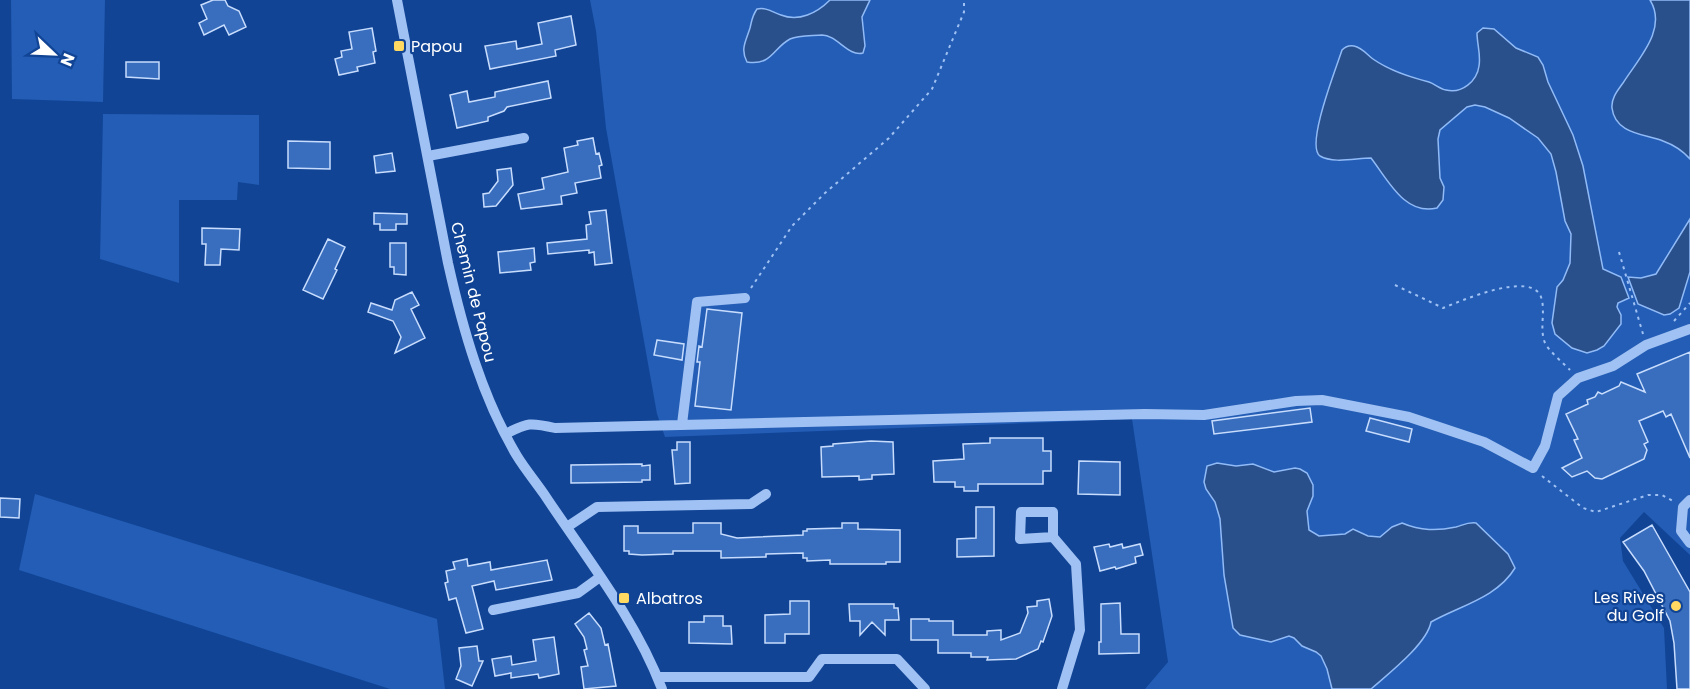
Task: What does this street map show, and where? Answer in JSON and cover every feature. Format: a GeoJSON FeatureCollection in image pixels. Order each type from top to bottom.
{"type":"FeatureCollection","features":[{"type":"Feature","properties":{"kind":"street","name":"Chemin de Papou"},"geometry":{"type":"LineString","coordinates":[[397,0],[458,303],[477,370],[518,458],[567,527],[640,641],[662,689]]}},
{"type":"Feature","properties":{"kind":"street"},"geometry":{"type":"LineString","coordinates":[[428,156],[524,138]]}},
{"type":"Feature","properties":{"kind":"street"},"geometry":{"type":"LineString","coordinates":[[682,424],[697,302],[745,298]]}},
{"type":"Feature","properties":{"kind":"street"},"geometry":{"type":"LineString","coordinates":[[505,434],[521,425],[535,423],[555,428],[1145,414],[1204,415],[1296,400],[1322,400],[1408,417],[1484,442],[1533,468],[1547,440],[1558,396],[1578,378],[1613,366],[1646,345],[1690,328]]}},
{"type":"Feature","properties":{"kind":"street"},"geometry":{"type":"LineString","coordinates":[[567,527],[597,507],[750,504],[766,494]]}},
{"type":"Feature","properties":{"kind":"street"},"geometry":{"type":"LineString","coordinates":[[1686,504],[1681,531],[1690,543]]}},
{"type":"Feature","properties":{"kind":"street"},"geometry":{"type":"LineString","coordinates":[[1053,537],[1076,564],[1080,630],[1062,689]]}},
{"type":"Feature","properties":{"kind":"street"},"geometry":{"type":"LineString","coordinates":[[494,610],[578,593],[600,578]]}},
{"type":"Feature","properties":{"kind":"street"},"geometry":{"type":"LineString","coordinates":[[657,677],[809,677],[822,659],[897,659],[925,689]]}},
{"type":"Feature","properties":{"kind":"path"},"geometry":{"type":"LineString","coordinates":[[745,298],[792,226],[825,193],[890,138],[932,89],[964,12],[964,0]]}},
{"type":"Feature","properties":{"kind":"path"},"geometry":{"type":"LineString","coordinates":[[1619,252],[1646,345]]}},
{"type":"Feature","properties":{"kind":"path"},"geometry":{"type":"LineString","coordinates":[[1395,285],[1443,308],[1481,293],[1524,285],[1533,287],[1541,296],[1545,344],[1578,378]]}},
{"type":"Feature","properties":{"kind":"path"},"geometry":{"type":"LineString","coordinates":[[1533,468],[1583,508],[1596,512],[1648,495],[1662,495],[1686,504]]}},
{"type":"Feature","properties":{"kind":"shaded area"},"geometry":{"type":"Polygon","coordinates":[[[11,0],[105,0],[103,102],[12,99],[11,0]]]}},
{"type":"Feature","properties":{"kind":"shaded area"},"geometry":{"type":"Polygon","coordinates":[[[590,0],[1690,0],[1690,555],[1644,512],[1620,538],[1623,561],[1664,628],[1667,689],[1145,689],[1168,662],[1132,419],[665,437],[657,414],[606,128],[596,31],[590,0]]]}},
{"type":"Feature","properties":{"kind":"shaded area"},"geometry":{"type":"Polygon","coordinates":[[[830,0],[870,0],[862,17],[865,46],[863,53],[852,52],[827,36],[806,36],[790,39],[767,59],[755,63],[747,62],[744,45],[757,9],[766,9],[788,17],[801,17],[814,12],[830,0]]]}},
{"type":"Feature","properties":{"kind":"shaded area"},"geometry":{"type":"Polygon","coordinates":[[[1650,0],[1690,0],[1690,159],[1671,144],[1632,132],[1614,117],[1612,108],[1615,94],[1643,54],[1653,33],[1655,11],[1650,0]]]}},
{"type":"Feature","properties":{"kind":"shaded area"},"geometry":{"type":"Polygon","coordinates":[[[1483,28],[1494,29],[1516,48],[1538,57],[1573,135],[1583,166],[1603,269],[1621,277],[1629,298],[1618,303],[1621,324],[1604,346],[1597,350],[1587,353],[1572,348],[1555,334],[1552,323],[1557,287],[1563,280],[1570,263],[1571,234],[1565,221],[1551,154],[1538,138],[1509,118],[1485,107],[1475,105],[1467,107],[1440,130],[1438,139],[1440,178],[1444,187],[1443,200],[1437,208],[1426,209],[1416,207],[1398,194],[1371,158],[1332,160],[1320,156],[1316,149],[1319,122],[1342,50],[1348,46],[1357,47],[1393,70],[1452,91],[1468,85],[1478,72],[1480,58],[1477,33],[1483,28]]]}},
{"type":"Feature","properties":{"kind":"shaded area"},"geometry":{"type":"Polygon","coordinates":[[[103,114],[259,115],[259,185],[238,182],[237,200],[179,200],[179,283],[100,259],[103,114]]]}},
{"type":"Feature","properties":{"kind":"shaded area"},"geometry":{"type":"Polygon","coordinates":[[[1690,219],[1690,272],[1679,308],[1664,315],[1638,304],[1628,277],[1641,278],[1656,274],[1690,219]]]}},
{"type":"Feature","properties":{"kind":"shaded area"},"geometry":{"type":"Polygon","coordinates":[[[1217,463],[1236,466],[1253,464],[1274,472],[1295,468],[1307,473],[1313,485],[1313,496],[1307,511],[1309,530],[1319,536],[1345,534],[1353,529],[1368,536],[1380,537],[1392,527],[1402,523],[1416,528],[1436,530],[1476,523],[1508,554],[1515,568],[1498,587],[1488,594],[1431,622],[1428,631],[1415,649],[1371,689],[1332,689],[1321,656],[1302,646],[1294,638],[1289,636],[1271,642],[1240,635],[1233,628],[1224,575],[1220,519],[1215,502],[1204,482],[1207,466],[1217,463]]]}},
{"type":"Feature","properties":{"kind":"shaded area"},"geometry":{"type":"Polygon","coordinates":[[[35,494],[437,619],[445,689],[390,689],[19,570],[35,494]]]}},
{"type":"Feature","properties":{"kind":"building"},"geometry":{"type":"Polygon","coordinates":[[[213,0],[225,0],[228,6],[239,11],[246,27],[229,35],[224,25],[204,35],[199,23],[207,19],[201,5],[213,0]]]}},
{"type":"Feature","properties":{"kind":"building"},"geometry":{"type":"Polygon","coordinates":[[[571,16],[576,45],[555,50],[556,56],[490,69],[485,46],[516,41],[517,49],[542,44],[538,23],[571,16]]]}},
{"type":"Feature","properties":{"kind":"building"},"geometry":{"type":"Polygon","coordinates":[[[372,28],[376,51],[373,52],[375,63],[357,67],[358,71],[339,75],[335,59],[342,57],[341,51],[352,49],[349,32],[372,28]]]}},
{"type":"Feature","properties":{"kind":"building"},"geometry":{"type":"Polygon","coordinates":[[[126,62],[159,62],[159,79],[126,77],[126,62]]]}},
{"type":"Feature","properties":{"kind":"building"},"geometry":{"type":"Polygon","coordinates":[[[548,81],[551,98],[507,107],[504,111],[488,117],[488,121],[457,128],[450,95],[467,91],[469,102],[495,97],[495,92],[548,81]]]}},
{"type":"Feature","properties":{"kind":"building"},"geometry":{"type":"Polygon","coordinates":[[[593,138],[596,154],[599,153],[602,165],[599,166],[601,178],[575,183],[577,193],[561,196],[562,204],[521,209],[518,194],[544,189],[542,178],[568,172],[564,148],[578,145],[577,141],[593,138]]]}},
{"type":"Feature","properties":{"kind":"building"},"geometry":{"type":"Polygon","coordinates":[[[288,141],[330,142],[330,169],[288,168],[288,141]]]}},
{"type":"Feature","properties":{"kind":"building"},"geometry":{"type":"Polygon","coordinates":[[[392,153],[395,171],[376,173],[374,156],[392,153]]]}},
{"type":"Feature","properties":{"kind":"building"},"geometry":{"type":"Polygon","coordinates":[[[511,168],[513,185],[496,206],[484,207],[483,194],[489,193],[498,181],[497,170],[511,168]]]}},
{"type":"Feature","properties":{"kind":"building"},"geometry":{"type":"Polygon","coordinates":[[[606,210],[612,263],[595,265],[594,252],[589,253],[589,250],[548,254],[547,243],[587,239],[586,225],[591,224],[589,212],[606,210]]]}},
{"type":"Feature","properties":{"kind":"building"},"geometry":{"type":"Polygon","coordinates":[[[374,213],[407,214],[407,224],[396,224],[396,230],[380,230],[380,224],[374,224],[374,213]]]}},
{"type":"Feature","properties":{"kind":"building"},"geometry":{"type":"Polygon","coordinates":[[[202,228],[240,229],[239,250],[221,249],[220,265],[205,265],[206,244],[202,244],[202,228]]]}},
{"type":"Feature","properties":{"kind":"building"},"geometry":{"type":"Polygon","coordinates":[[[328,239],[345,247],[323,299],[303,290],[328,239]]]}},
{"type":"Feature","properties":{"kind":"building"},"geometry":{"type":"Polygon","coordinates":[[[390,243],[406,243],[406,275],[394,274],[394,267],[390,267],[390,243]]]}},
{"type":"Feature","properties":{"kind":"building"},"geometry":{"type":"Polygon","coordinates":[[[534,248],[535,262],[530,263],[531,270],[500,273],[498,252],[534,248]]]}},
{"type":"Feature","properties":{"kind":"building"},"geometry":{"type":"Polygon","coordinates":[[[412,292],[419,305],[411,309],[425,338],[395,353],[401,337],[393,321],[368,312],[371,303],[392,310],[395,300],[412,292]]]}},
{"type":"Feature","properties":{"kind":"building"},"geometry":{"type":"Polygon","coordinates":[[[707,309],[742,313],[731,410],[695,406],[700,362],[697,362],[699,346],[702,347],[707,309]]]}},
{"type":"Feature","properties":{"kind":"building"},"geometry":{"type":"Polygon","coordinates":[[[657,340],[684,344],[682,360],[654,355],[657,340]]]}},
{"type":"Feature","properties":{"kind":"building"},"geometry":{"type":"Polygon","coordinates":[[[1690,352],[1690,458],[1671,414],[1666,417],[1663,411],[1639,421],[1648,442],[1644,444],[1647,450],[1644,459],[1602,479],[1595,478],[1587,471],[1572,477],[1562,468],[1582,458],[1574,440],[1578,439],[1566,414],[1588,404],[1587,400],[1595,397],[1598,392],[1602,394],[1619,386],[1621,382],[1645,392],[1637,374],[1690,352]]]}},
{"type":"Feature","properties":{"kind":"building"},"geometry":{"type":"Polygon","coordinates":[[[1310,408],[1312,422],[1214,434],[1212,421],[1310,408]]]}},
{"type":"Feature","properties":{"kind":"building"},"geometry":{"type":"Polygon","coordinates":[[[1370,418],[1412,429],[1409,442],[1366,431],[1370,418]]]}},
{"type":"Feature","properties":{"kind":"building"},"geometry":{"type":"Polygon","coordinates":[[[990,438],[1043,438],[1043,451],[1051,451],[1051,471],[1043,471],[1043,484],[978,484],[978,491],[964,491],[964,487],[955,487],[955,482],[934,482],[933,461],[964,459],[963,444],[990,443],[990,438]]]}},
{"type":"Feature","properties":{"kind":"building"},"geometry":{"type":"Polygon","coordinates":[[[871,441],[893,442],[894,474],[872,475],[872,479],[859,480],[859,476],[822,477],[821,447],[871,441]]]}},
{"type":"Feature","properties":{"kind":"building"},"geometry":{"type":"Polygon","coordinates":[[[677,442],[690,442],[690,483],[675,484],[672,450],[677,450],[677,442]]]}},
{"type":"Feature","properties":{"kind":"building"},"geometry":{"type":"Polygon","coordinates":[[[1079,461],[1120,462],[1120,495],[1078,494],[1079,461]]]}},
{"type":"Feature","properties":{"kind":"building"},"geometry":{"type":"Polygon","coordinates":[[[642,464],[642,466],[650,465],[650,480],[571,483],[571,465],[642,464]]]}},
{"type":"Feature","properties":{"kind":"building"},"geometry":{"type":"Polygon","coordinates":[[[0,498],[20,499],[19,518],[0,517],[0,498]]]}},
{"type":"Feature","properties":{"kind":"building"},"geometry":{"type":"Polygon","coordinates":[[[976,507],[994,507],[994,556],[957,557],[957,539],[976,538],[976,507]]]}},
{"type":"Feature","properties":{"kind":"building"},"geometry":{"type":"Polygon","coordinates":[[[693,523],[721,523],[721,534],[737,538],[803,535],[803,531],[807,529],[842,528],[842,523],[858,523],[858,529],[900,530],[900,562],[830,564],[830,560],[807,561],[807,558],[803,558],[803,553],[721,558],[721,551],[673,551],[673,554],[642,555],[629,554],[629,551],[624,551],[624,526],[638,526],[638,533],[693,533],[693,523]]]}},
{"type":"Feature","properties":{"kind":"building","name":"Les Rives du Golf"},"geometry":{"type":"Polygon","coordinates":[[[1652,525],[1690,592],[1690,689],[1677,689],[1670,621],[1644,571],[1623,542],[1652,525]]]}},
{"type":"Feature","properties":{"kind":"building"},"geometry":{"type":"Polygon","coordinates":[[[1109,544],[1110,547],[1122,544],[1123,548],[1140,544],[1143,555],[1135,557],[1136,563],[1100,571],[1094,547],[1109,544]]]}},
{"type":"Feature","properties":{"kind":"building"},"geometry":{"type":"Polygon","coordinates":[[[467,559],[468,566],[490,562],[491,570],[547,560],[552,580],[496,590],[494,581],[472,586],[483,629],[466,633],[456,598],[449,600],[445,583],[448,582],[446,571],[455,569],[453,562],[467,559]]]}},
{"type":"Feature","properties":{"kind":"building"},"geometry":{"type":"Polygon","coordinates":[[[1049,599],[1052,616],[1043,642],[1041,641],[1038,649],[1016,659],[987,660],[988,657],[971,657],[971,653],[938,653],[938,640],[911,640],[911,619],[929,619],[929,621],[953,621],[953,635],[987,635],[987,631],[1001,630],[1001,640],[1020,633],[1028,613],[1027,607],[1037,606],[1037,601],[1049,599]]]}},
{"type":"Feature","properties":{"kind":"building"},"geometry":{"type":"Polygon","coordinates":[[[790,601],[809,601],[809,634],[785,634],[785,643],[765,643],[765,615],[790,614],[790,601]]]}},
{"type":"Feature","properties":{"kind":"building"},"geometry":{"type":"Polygon","coordinates":[[[1120,603],[1121,634],[1139,634],[1139,653],[1099,654],[1101,604],[1120,603]]]}},
{"type":"Feature","properties":{"kind":"building"},"geometry":{"type":"Polygon","coordinates":[[[849,604],[894,604],[894,608],[898,608],[899,620],[885,620],[885,635],[872,622],[860,635],[860,621],[850,621],[849,604]]]}},
{"type":"Feature","properties":{"kind":"building"},"geometry":{"type":"Polygon","coordinates":[[[589,613],[601,628],[605,645],[608,644],[616,686],[584,689],[581,667],[588,666],[584,650],[587,649],[584,637],[575,624],[589,613]]]}},
{"type":"Feature","properties":{"kind":"building"},"geometry":{"type":"Polygon","coordinates":[[[704,616],[723,616],[723,626],[731,626],[732,644],[689,643],[689,622],[704,622],[704,616]]]}},
{"type":"Feature","properties":{"kind":"building"},"geometry":{"type":"Polygon","coordinates":[[[554,637],[559,674],[539,678],[538,674],[511,678],[511,673],[495,676],[492,659],[511,656],[512,665],[536,661],[533,640],[554,637]]]}},
{"type":"Feature","properties":{"kind":"building"},"geometry":{"type":"Polygon","coordinates":[[[477,646],[479,661],[483,661],[472,686],[456,679],[461,666],[459,648],[477,646]]]}},
{"type":"Feature","properties":{"kind":"place","name":"Papou"},"geometry":{"type":"Point","coordinates":[399,46]}},
{"type":"Feature","properties":{"kind":"place","name":"Albatros"},"geometry":{"type":"Point","coordinates":[624,598]}},
{"type":"Feature","properties":{"kind":"place","name":"Les Rives du Golf"},"geometry":{"type":"Point","coordinates":[1676,606]}}]}
